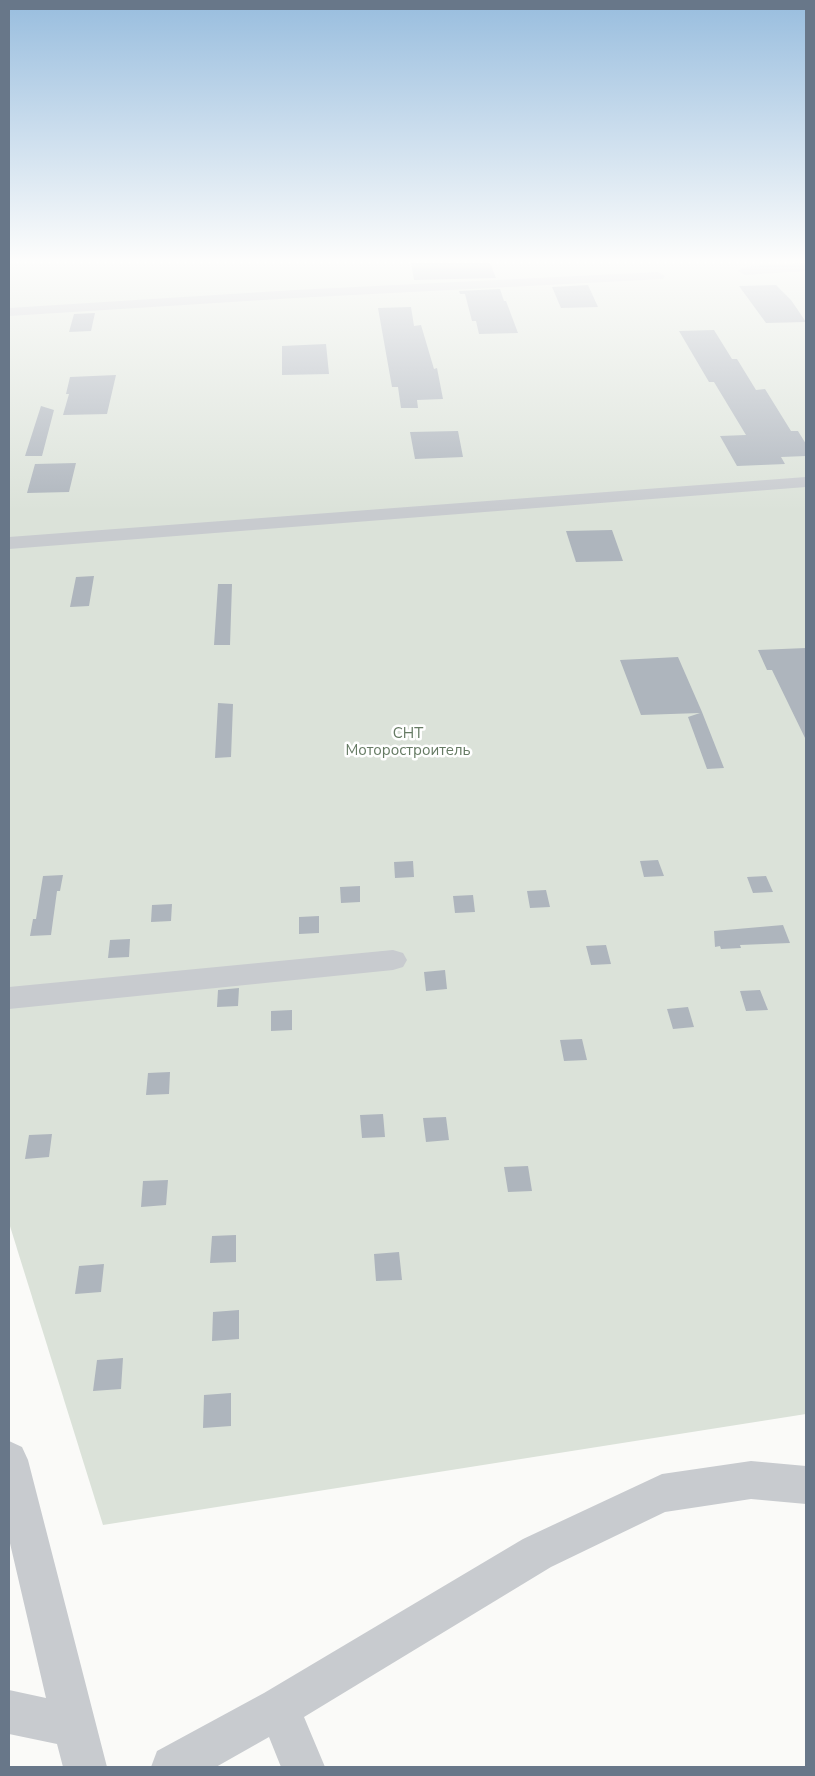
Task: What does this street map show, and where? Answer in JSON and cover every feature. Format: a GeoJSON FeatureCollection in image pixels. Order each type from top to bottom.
{"type":"FeatureCollection","features":[{"type":"Feature","properties":{"kind":"street"},"geometry":{"type":"LineString","coordinates":[[9,543],[806,482]]}},
{"type":"Feature","properties":{"kind":"street"},"geometry":{"type":"LineString","coordinates":[[9,998],[392,960]]}},
{"type":"Feature","properties":{"kind":"street"},"geometry":{"type":"LineString","coordinates":[[9,1460],[86,1767]]}},
{"type":"Feature","properties":{"kind":"street"},"geometry":{"type":"LineString","coordinates":[[173,1767],[279,1708],[537,1553],[662,1493],[750,1480],[806,1485]]}},
{"type":"Feature","properties":{"kind":"street"},"geometry":{"type":"LineString","coordinates":[[279,1708],[303,1767]]}},
{"type":"Feature","properties":{"kind":"street"},"geometry":{"type":"LineString","coordinates":[[9,1712],[75,1726]]}},
{"type":"Feature","properties":{"kind":"green space","name":"СНТ Моторостроитель"},"geometry":{"type":"Polygon","coordinates":[[[9,346],[806,346],[806,1414],[103,1525],[9,1223],[9,346]]]}},
{"type":"Feature","properties":{"kind":"building"},"geometry":{"type":"Polygon","coordinates":[[[282,346],[326,346],[329,374],[282,375],[282,346]]]}},
{"type":"Feature","properties":{"kind":"building"},"geometry":{"type":"Polygon","coordinates":[[[385,346],[427,346],[434,369],[437,368],[443,399],[417,400],[418,408],[401,408],[398,387],[392,387],[385,346]]]}},
{"type":"Feature","properties":{"kind":"building"},"geometry":{"type":"Polygon","coordinates":[[[688,346],[724,346],[732,359],[737,359],[756,390],[765,389],[791,431],[798,431],[806,444],[806,456],[781,457],[785,464],[737,466],[720,436],[746,435],[714,382],[709,382],[688,346]]]}},
{"type":"Feature","properties":{"kind":"building"},"geometry":{"type":"Polygon","coordinates":[[[116,375],[107,414],[63,415],[69,394],[66,394],[70,377],[116,375]]]}},
{"type":"Feature","properties":{"kind":"building"},"geometry":{"type":"Polygon","coordinates":[[[41,406],[54,410],[42,456],[25,456],[41,406]]]}},
{"type":"Feature","properties":{"kind":"building"},"geometry":{"type":"Polygon","coordinates":[[[458,431],[463,457],[415,459],[410,432],[458,431]]]}},
{"type":"Feature","properties":{"kind":"building"},"geometry":{"type":"Polygon","coordinates":[[[76,463],[69,492],[27,493],[35,464],[76,463]]]}},
{"type":"Feature","properties":{"kind":"building"},"geometry":{"type":"Polygon","coordinates":[[[612,530],[623,561],[576,562],[566,531],[612,530]]]}},
{"type":"Feature","properties":{"kind":"building"},"geometry":{"type":"Polygon","coordinates":[[[94,576],[89,606],[70,607],[76,577],[94,576]]]}},
{"type":"Feature","properties":{"kind":"building"},"geometry":{"type":"Polygon","coordinates":[[[218,584],[232,584],[230,645],[214,645],[218,584]]]}},
{"type":"Feature","properties":{"kind":"building"},"geometry":{"type":"Polygon","coordinates":[[[806,648],[806,740],[772,670],[767,670],[758,650],[806,648]]]}},
{"type":"Feature","properties":{"kind":"building"},"geometry":{"type":"Polygon","coordinates":[[[678,657],[724,768],[707,769],[688,717],[700,713],[641,715],[620,660],[678,657]]]}},
{"type":"Feature","properties":{"kind":"building"},"geometry":{"type":"Polygon","coordinates":[[[218,703],[233,704],[231,757],[215,758],[218,703]]]}},
{"type":"Feature","properties":{"kind":"building"},"geometry":{"type":"Polygon","coordinates":[[[658,860],[664,876],[644,877],[640,861],[658,860]]]}},
{"type":"Feature","properties":{"kind":"building"},"geometry":{"type":"Polygon","coordinates":[[[413,861],[414,877],[395,878],[394,862],[413,861]]]}},
{"type":"Feature","properties":{"kind":"building"},"geometry":{"type":"Polygon","coordinates":[[[63,875],[60,891],[57,891],[51,935],[30,936],[33,919],[36,919],[43,876],[63,875]]]}},
{"type":"Feature","properties":{"kind":"building"},"geometry":{"type":"Polygon","coordinates":[[[766,876],[773,892],[753,893],[747,877],[766,876]]]}},
{"type":"Feature","properties":{"kind":"building"},"geometry":{"type":"Polygon","coordinates":[[[360,886],[360,902],[341,903],[340,887],[360,886]]]}},
{"type":"Feature","properties":{"kind":"building"},"geometry":{"type":"Polygon","coordinates":[[[546,890],[550,907],[530,908],[527,891],[546,890]]]}},
{"type":"Feature","properties":{"kind":"building"},"geometry":{"type":"Polygon","coordinates":[[[473,895],[475,912],[455,913],[453,896],[473,895]]]}},
{"type":"Feature","properties":{"kind":"building"},"geometry":{"type":"Polygon","coordinates":[[[172,904],[171,921],[151,922],[152,905],[172,904]]]}},
{"type":"Feature","properties":{"kind":"building"},"geometry":{"type":"Polygon","coordinates":[[[319,916],[319,933],[299,934],[299,917],[319,916]]]}},
{"type":"Feature","properties":{"kind":"building"},"geometry":{"type":"Polygon","coordinates":[[[783,925],[790,943],[740,945],[741,948],[721,949],[720,946],[715,947],[714,931],[783,925]]]}},
{"type":"Feature","properties":{"kind":"building"},"geometry":{"type":"Polygon","coordinates":[[[130,939],[129,957],[108,958],[110,940],[130,939]]]}},
{"type":"Feature","properties":{"kind":"building"},"geometry":{"type":"Polygon","coordinates":[[[606,945],[611,964],[591,965],[586,946],[606,945]]]}},
{"type":"Feature","properties":{"kind":"building"},"geometry":{"type":"Polygon","coordinates":[[[445,970],[447,989],[426,991],[424,972],[445,970]]]}},
{"type":"Feature","properties":{"kind":"building"},"geometry":{"type":"Polygon","coordinates":[[[239,988],[238,1006],[217,1007],[218,990],[239,988]]]}},
{"type":"Feature","properties":{"kind":"building"},"geometry":{"type":"Polygon","coordinates":[[[760,990],[768,1010],[746,1011],[740,991],[760,990]]]}},
{"type":"Feature","properties":{"kind":"building"},"geometry":{"type":"Polygon","coordinates":[[[688,1007],[694,1027],[673,1029],[667,1009],[688,1007]]]}},
{"type":"Feature","properties":{"kind":"building"},"geometry":{"type":"Polygon","coordinates":[[[292,1010],[292,1030],[271,1031],[271,1011],[292,1010]]]}},
{"type":"Feature","properties":{"kind":"building"},"geometry":{"type":"Polygon","coordinates":[[[582,1039],[587,1060],[564,1061],[560,1040],[582,1039]]]}},
{"type":"Feature","properties":{"kind":"building"},"geometry":{"type":"Polygon","coordinates":[[[170,1072],[169,1094],[146,1095],[148,1073],[170,1072]]]}},
{"type":"Feature","properties":{"kind":"building"},"geometry":{"type":"Polygon","coordinates":[[[383,1114],[385,1137],[362,1138],[360,1115],[383,1114]]]}},
{"type":"Feature","properties":{"kind":"building"},"geometry":{"type":"Polygon","coordinates":[[[446,1117],[449,1140],[426,1142],[423,1118],[446,1117]]]}},
{"type":"Feature","properties":{"kind":"building"},"geometry":{"type":"Polygon","coordinates":[[[52,1134],[49,1157],[25,1159],[29,1135],[52,1134]]]}},
{"type":"Feature","properties":{"kind":"building"},"geometry":{"type":"Polygon","coordinates":[[[528,1166],[532,1191],[508,1192],[504,1167],[528,1166]]]}},
{"type":"Feature","properties":{"kind":"building"},"geometry":{"type":"Polygon","coordinates":[[[168,1180],[166,1205],[141,1207],[143,1181],[168,1180]]]}},
{"type":"Feature","properties":{"kind":"building"},"geometry":{"type":"Polygon","coordinates":[[[236,1235],[236,1262],[210,1263],[212,1236],[236,1235]]]}},
{"type":"Feature","properties":{"kind":"building"},"geometry":{"type":"Polygon","coordinates":[[[399,1252],[402,1280],[376,1281],[374,1254],[399,1252]]]}},
{"type":"Feature","properties":{"kind":"building"},"geometry":{"type":"Polygon","coordinates":[[[104,1264],[101,1292],[75,1294],[79,1266],[104,1264]]]}},
{"type":"Feature","properties":{"kind":"building"},"geometry":{"type":"Polygon","coordinates":[[[239,1310],[239,1339],[212,1341],[213,1312],[239,1310]]]}},
{"type":"Feature","properties":{"kind":"building"},"geometry":{"type":"Polygon","coordinates":[[[123,1358],[121,1389],[93,1391],[97,1360],[123,1358]]]}},
{"type":"Feature","properties":{"kind":"building"},"geometry":{"type":"Polygon","coordinates":[[[231,1393],[231,1426],[203,1428],[204,1395],[231,1393]]]}}]}
